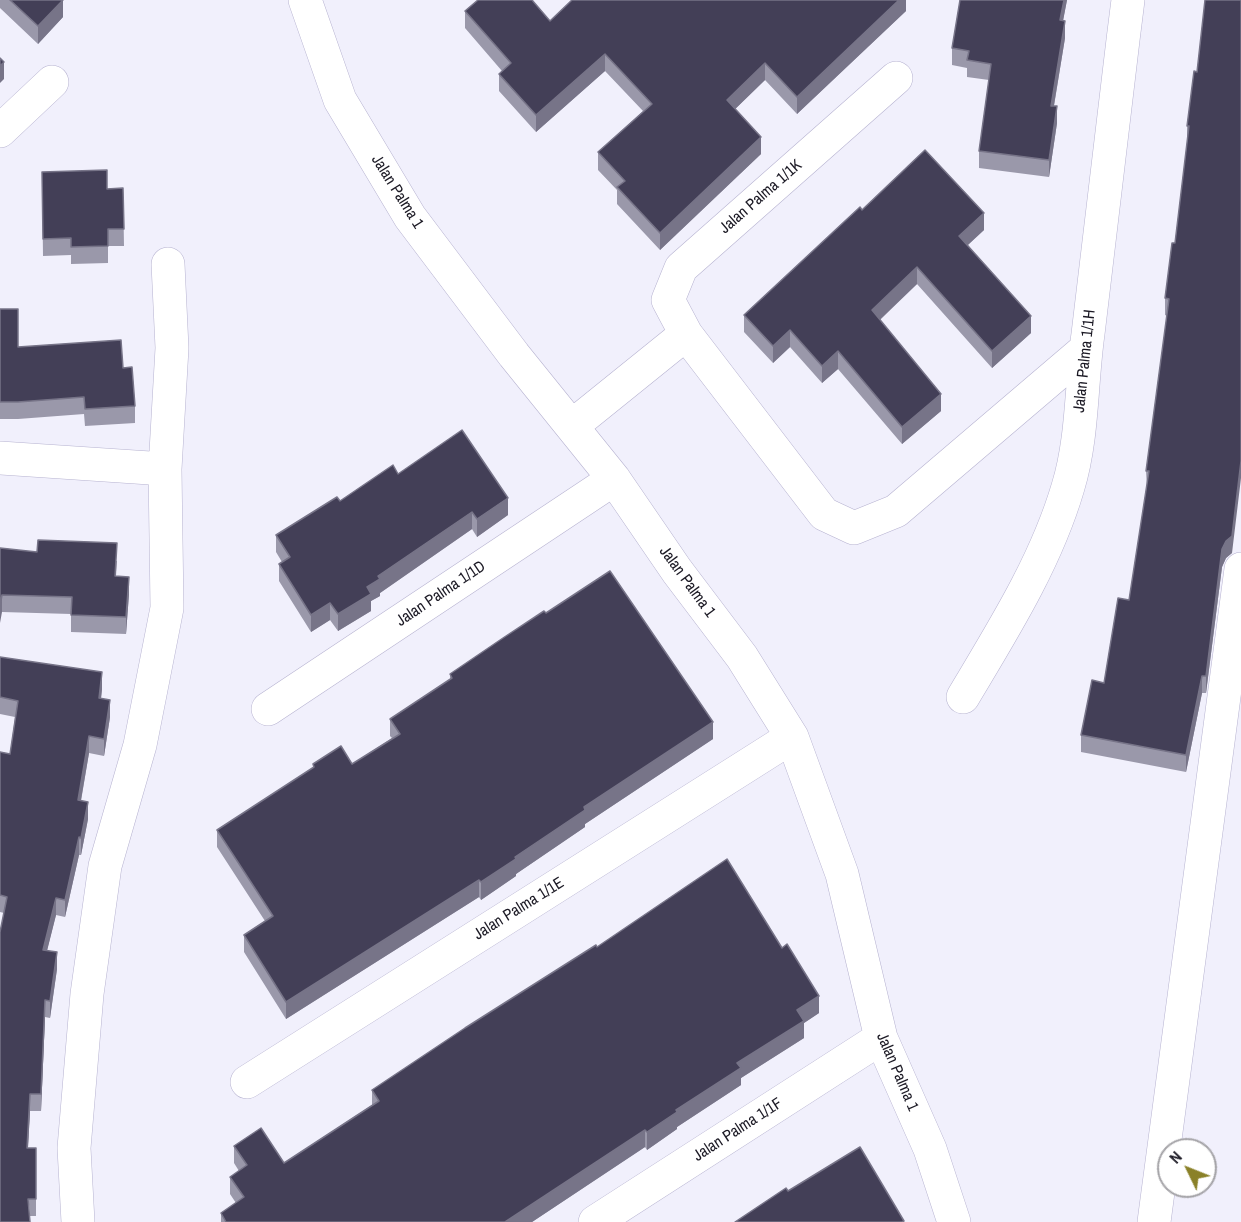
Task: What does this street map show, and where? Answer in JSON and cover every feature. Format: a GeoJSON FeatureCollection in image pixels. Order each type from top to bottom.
{"type":"FeatureCollection","features":[{"type":"Feature","properties":{"kind":"street","name":"Jalan Palma 1"},"geometry":{"type":"LineString","coordinates":[[305,0],[340,100],[410,217],[514,355],[614,479],[677,571],[742,657],[792,737],[842,874],[881,1038],[930,1149],[954,1222]]}},
{"type":"Feature","properties":{"kind":"street","name":"Jalan Palma 1/1H"},"geometry":{"type":"LineString","coordinates":[[963,697],[1014,612],[1054,527],[1069,485],[1077,443],[1086,349],[1128,0]]}},
{"type":"Feature","properties":{"kind":"street","name":"Jalan Palma 1/1K"},"geometry":{"type":"LineString","coordinates":[[686,334],[668,300],[681,268],[896,78]]}},
{"type":"Feature","properties":{"kind":"street"},"geometry":{"type":"LineString","coordinates":[[0,131],[52,82]]}},
{"type":"Feature","properties":{"kind":"street"},"geometry":{"type":"LineString","coordinates":[[78,1222],[74,1148],[87,993],[105,866],[140,745],[167,608],[165,470],[172,348],[168,264]]}},
{"type":"Feature","properties":{"kind":"street"},"geometry":{"type":"LineString","coordinates":[[572,426],[686,334],[824,514],[854,528],[896,511],[1086,349]]}},
{"type":"Feature","properties":{"kind":"street"},"geometry":{"type":"LineString","coordinates":[[0,458],[165,470]]}},
{"type":"Feature","properties":{"kind":"street","name":"Jalan Palma 1/1D"},"geometry":{"type":"LineString","coordinates":[[268,710],[614,479]]}},
{"type":"Feature","properties":{"kind":"street"},"geometry":{"type":"LineString","coordinates":[[1154,1222],[1241,569]]}},
{"type":"Feature","properties":{"kind":"street","name":"Jalan Palma 1/1E"},"geometry":{"type":"LineString","coordinates":[[247,1082],[792,737]]}},
{"type":"Feature","properties":{"kind":"street","name":"Jalan Palma 1/1F"},"geometry":{"type":"LineString","coordinates":[[595,1222],[881,1038]]}},
{"type":"Feature","properties":{"kind":"building"},"geometry":{"type":"Polygon","coordinates":[[[10,0],[63,0],[38,26],[10,0]]]}},
{"type":"Feature","properties":{"kind":"building"},"geometry":{"type":"Polygon","coordinates":[[[478,0],[532,0],[550,21],[572,0],[899,0],[797,97],[765,63],[727,100],[761,137],[660,233],[617,187],[625,181],[598,152],[652,104],[605,54],[536,115],[499,74],[511,63],[465,11],[478,0]]]}},
{"type":"Feature","properties":{"kind":"building"},"geometry":{"type":"Polygon","coordinates":[[[960,0],[1064,0],[1060,20],[1065,21],[1051,106],[1057,106],[1049,160],[979,151],[991,64],[967,60],[969,51],[952,48],[960,0]]]}},
{"type":"Feature","properties":{"kind":"building"},"geometry":{"type":"Polygon","coordinates":[[[1205,0],[1241,0],[1241,461],[1232,536],[1222,549],[1206,676],[1202,676],[1186,755],[1081,735],[1092,680],[1104,683],[1118,598],[1129,600],[1149,471],[1146,471],[1169,299],[1165,298],[1172,243],[1175,243],[1189,126],[1187,126],[1194,71],[1197,72],[1205,0]]]}},
{"type":"Feature","properties":{"kind":"building"},"geometry":{"type":"Polygon","coordinates":[[[925,150],[984,213],[959,236],[1031,316],[992,351],[917,267],[872,310],[941,394],[902,427],[838,351],[822,366],[790,330],[773,346],[744,315],[860,207],[862,210],[925,150]]]}},
{"type":"Feature","properties":{"kind":"building"},"geometry":{"type":"Polygon","coordinates":[[[107,170],[107,189],[123,188],[124,229],[108,229],[108,246],[71,247],[71,238],[43,239],[42,172],[107,170]]]}},
{"type":"Feature","properties":{"kind":"building"},"geometry":{"type":"Polygon","coordinates":[[[0,309],[18,309],[18,347],[121,340],[123,368],[132,367],[135,406],[85,409],[84,397],[0,402],[0,309]]]}},
{"type":"Feature","properties":{"kind":"building"},"geometry":{"type":"Polygon","coordinates":[[[462,430],[508,498],[477,519],[472,512],[378,576],[380,579],[367,587],[371,594],[338,614],[330,603],[311,615],[279,564],[290,557],[276,535],[337,497],[340,501],[393,465],[398,474],[462,430]]]}},
{"type":"Feature","properties":{"kind":"building"},"geometry":{"type":"Polygon","coordinates":[[[38,540],[117,543],[115,576],[129,577],[126,617],[71,615],[72,597],[2,595],[0,606],[0,548],[37,552],[38,540]]]}},
{"type":"Feature","properties":{"kind":"building"},"geometry":{"type":"Polygon","coordinates":[[[610,571],[713,722],[584,807],[585,810],[481,882],[479,880],[286,1002],[244,935],[273,916],[217,830],[314,767],[313,764],[341,746],[352,764],[400,734],[390,719],[452,678],[450,674],[503,638],[610,571]]]}},
{"type":"Feature","properties":{"kind":"building"},"geometry":{"type":"Polygon","coordinates":[[[0,657],[102,672],[99,698],[110,700],[104,739],[89,736],[78,800],[88,802],[81,838],[79,837],[65,900],[56,898],[43,950],[57,952],[50,1001],[45,1000],[41,1094],[30,1094],[27,1148],[36,1148],[36,1199],[28,1199],[30,1222],[0,1222],[0,932],[7,897],[0,895],[0,752],[10,754],[18,701],[0,697],[0,657]]]}},
{"type":"Feature","properties":{"kind":"building"},"geometry":{"type":"Polygon","coordinates":[[[727,859],[782,948],[787,944],[819,996],[797,1010],[804,1021],[737,1063],[741,1068],[676,1110],[677,1112],[647,1132],[645,1130],[505,1222],[226,1222],[221,1213],[244,1197],[230,1177],[247,1165],[234,1146],[261,1128],[284,1163],[379,1101],[372,1090],[465,1028],[596,945],[597,947],[727,859]]]}},
{"type":"Feature","properties":{"kind":"building"},"geometry":{"type":"Polygon","coordinates":[[[860,1147],[904,1221],[735,1222],[786,1188],[788,1191],[860,1147]]]}}]}
